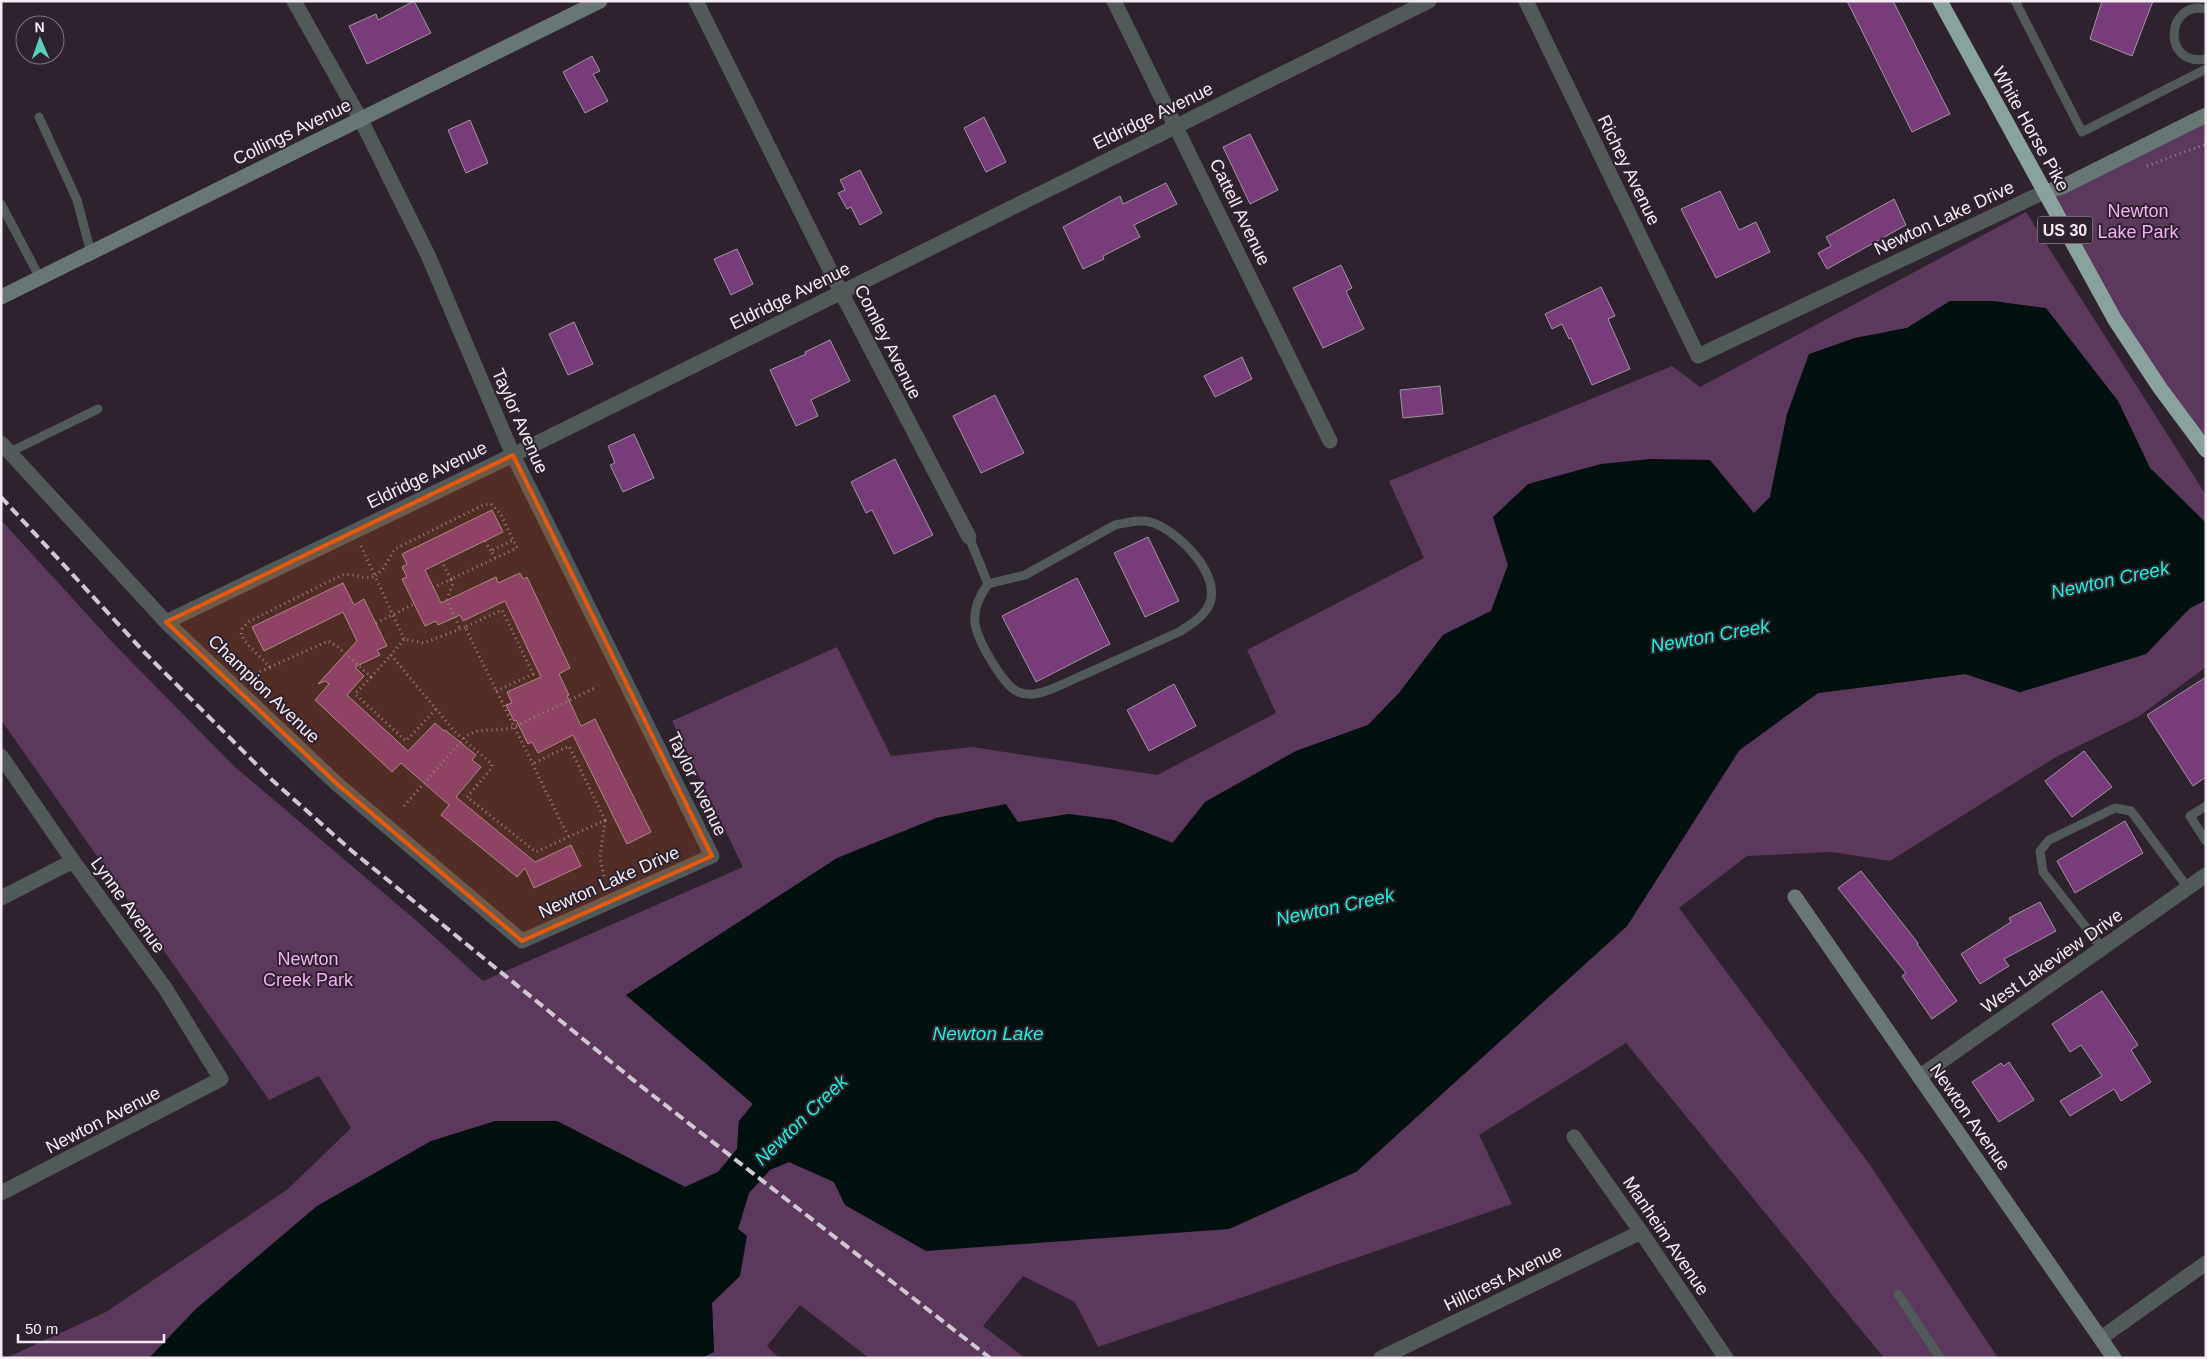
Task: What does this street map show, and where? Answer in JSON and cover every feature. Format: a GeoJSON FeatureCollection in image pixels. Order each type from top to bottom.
{"type":"FeatureCollection","features":[{"type":"Feature","properties":{"kind":"highway","name":"White Horse Pike"},"geometry":{"type":"LineString","coordinates":[[1940,1],[2115,320],[2160,388],[2206,450]]}},
{"type":"Feature","properties":{"kind":"street","name":"Taylor Avenue"},"geometry":{"type":"LineString","coordinates":[[294,1],[361,120],[428,255],[513,455],[712,856]]}},
{"type":"Feature","properties":{"kind":"street","name":"Collings Avenue"},"geometry":{"type":"LineString","coordinates":[[1,297],[600,1]]}},
{"type":"Feature","properties":{"kind":"street","name":"Comley Avenue"},"geometry":{"type":"LineString","coordinates":[[696,1],[841,292],[968,537]]}},
{"type":"Feature","properties":{"kind":"street","name":"Cattell Avenue"},"geometry":{"type":"LineString","coordinates":[[1114,1],[1330,441]]}},
{"type":"Feature","properties":{"kind":"street","name":"Eldridge Avenue"},"geometry":{"type":"LineString","coordinates":[[166,622],[513,455],[1176,125],[1410,5],[1429,1]]}},
{"type":"Feature","properties":{"kind":"street","name":"Richey Avenue"},"geometry":{"type":"LineString","coordinates":[[1526,1],[1698,356]]}},
{"type":"Feature","properties":{"kind":"street","name":"Newton Lake Drive"},"geometry":{"type":"LineString","coordinates":[[1698,356],[2044,192],[2062,187],[2206,115]]}},
{"type":"Feature","properties":{"kind":"street","name":"Champion Avenue"},"geometry":{"type":"LineString","coordinates":[[6,447],[166,622],[337,784],[522,941]]}},
{"type":"Feature","properties":{"kind":"street","name":"Lynne Avenue"},"geometry":{"type":"LineString","coordinates":[[1,756],[73,861],[165,988],[221,1079]]}},
{"type":"Feature","properties":{"kind":"street","name":"Newton Lake Drive"},"geometry":{"type":"LineString","coordinates":[[522,941],[712,856]]}},
{"type":"Feature","properties":{"kind":"street"},"geometry":{"type":"LineString","coordinates":[[1,898],[73,861]]}},
{"type":"Feature","properties":{"kind":"street","name":"West Lakeview Drive"},"geometry":{"type":"LineString","coordinates":[[1919,1077],[2206,875]]}},
{"type":"Feature","properties":{"kind":"street","name":"Newton Avenue"},"geometry":{"type":"LineString","coordinates":[[1794,897],[2114,1358]]}},
{"type":"Feature","properties":{"kind":"street","name":"Newton Avenue"},"geometry":{"type":"LineString","coordinates":[[1,1193],[221,1079]]}},
{"type":"Feature","properties":{"kind":"street","name":"Manheim Avenue"},"geometry":{"type":"LineString","coordinates":[[1574,1137],[1726,1358]]}},
{"type":"Feature","properties":{"kind":"street","name":"Hillcrest Avenue"},"geometry":{"type":"LineString","coordinates":[[1381,1358],[1641,1232]]}},
{"type":"Feature","properties":{"kind":"street"},"geometry":{"type":"LineString","coordinates":[[2101,1338],[2206,1263]]}},
{"type":"Feature","properties":{"kind":"lane"},"geometry":{"type":"LineString","coordinates":[[2015,1],[2082,132],[2206,69]]}},
{"type":"Feature","properties":{"kind":"lane"},"geometry":{"type":"LineString","coordinates":[[2206,9],[2193,9],[2185,12],[2174,25],[2173,33],[2178,49],[2184,55],[2192,59],[2206,59]]}},
{"type":"Feature","properties":{"kind":"lane"},"geometry":{"type":"LineString","coordinates":[[39,117],[77,200],[91,253]]}},
{"type":"Feature","properties":{"kind":"lane"},"geometry":{"type":"LineString","coordinates":[[1,204],[40,278]]}},
{"type":"Feature","properties":{"kind":"lane"},"geometry":{"type":"LineString","coordinates":[[6,447],[98,409]]}},
{"type":"Feature","properties":{"kind":"lane"},"geometry":{"type":"LineString","coordinates":[[1130,522],[1150,522],[1176,535],[1201,561],[1210,582],[1212,596],[1208,607],[1198,620],[1179,632],[1073,680],[1034,695],[1018,692],[1008,684],[981,639],[975,624],[976,609],[981,594],[988,584],[1025,575],[1061,557],[1115,525],[1130,522]]}},
{"type":"Feature","properties":{"kind":"lane"},"geometry":{"type":"LineString","coordinates":[[968,537],[988,584]]}},
{"type":"Feature","properties":{"kind":"lane"},"geometry":{"type":"LineString","coordinates":[[2206,806],[2190,816],[2206,841]]}},
{"type":"Feature","properties":{"kind":"lane"},"geometry":{"type":"LineString","coordinates":[[2102,948],[2043,872],[2040,851],[2049,840],[2116,808],[2131,811],[2188,888]]}},
{"type":"Feature","properties":{"kind":"lane"},"geometry":{"type":"LineString","coordinates":[[1898,1294],[1940,1358]]}},
{"type":"Feature","properties":{"kind":"path"},"geometry":{"type":"LineString","coordinates":[[2147,166],[2206,144]]}},
{"type":"Feature","properties":{"kind":"path"},"geometry":{"type":"LineString","coordinates":[[270,667],[243,639],[241,634],[244,625],[342,575],[353,575],[367,579],[375,576],[384,569],[395,549],[487,504],[494,506],[500,513],[517,548],[433,588]]}},
{"type":"Feature","properties":{"kind":"path"},"geometry":{"type":"LineString","coordinates":[[491,551],[513,540]]}},
{"type":"Feature","properties":{"kind":"path"},"geometry":{"type":"LineString","coordinates":[[485,541],[495,558]]}},
{"type":"Feature","properties":{"kind":"path"},"geometry":{"type":"LineString","coordinates":[[360,544],[404,639]]}},
{"type":"Feature","properties":{"kind":"path"},"geometry":{"type":"LineString","coordinates":[[442,562],[452,585],[447,600],[460,629]]}},
{"type":"Feature","properties":{"kind":"path"},"geometry":{"type":"LineString","coordinates":[[376,623],[414,604]]}},
{"type":"Feature","properties":{"kind":"path"},"geometry":{"type":"LineString","coordinates":[[404,639],[424,643],[502,610],[533,674],[496,692]]}},
{"type":"Feature","properties":{"kind":"path"},"geometry":{"type":"LineString","coordinates":[[465,627],[568,836]]}},
{"type":"Feature","properties":{"kind":"path"},"geometry":{"type":"LineString","coordinates":[[404,639],[355,694],[406,741],[436,709]]}},
{"type":"Feature","properties":{"kind":"path"},"geometry":{"type":"LineString","coordinates":[[260,672],[328,641],[338,647],[371,677]]}},
{"type":"Feature","properties":{"kind":"path"},"geometry":{"type":"LineString","coordinates":[[391,655],[456,733],[490,760],[492,766],[467,797],[536,852],[605,820]]}},
{"type":"Feature","properties":{"kind":"path"},"geometry":{"type":"LineString","coordinates":[[404,806],[463,739],[475,731],[505,730],[514,727],[597,687]]}},
{"type":"Feature","properties":{"kind":"path"},"geometry":{"type":"LineString","coordinates":[[532,764],[569,746],[605,820],[600,858],[604,876]]}},
{"type":"Feature","properties":{"kind":"highlighted area"},"geometry":{"type":"Polygon","coordinates":[[[513,455],[712,856],[522,941],[337,784],[166,622],[513,455]]]}},
{"type":"Feature","properties":{"kind":"green space","name":"Newton Lake Park"},"geometry":{"type":"Polygon","coordinates":[[[2206,113],[2206,450],[2160,388],[2044,192],[2206,113]]]}},
{"type":"Feature","properties":{"kind":"green space","name":"Newton Creek Park"},"geometry":{"type":"Polygon","coordinates":[[[2026,212],[2206,495],[2206,523],[2150,468],[2118,401],[1950,301],[1907,328],[1855,338],[1787,414],[1770,497],[1754,514],[1493,517],[1508,565],[1491,611],[1443,635],[1399,693],[1368,725],[1296,751],[1205,802],[1172,843],[1114,820],[1069,814],[1018,822],[626,995],[753,1104],[739,1121],[737,1149],[718,1172],[685,1187],[557,1121],[197,1308],[149,1358],[6,1358],[106,1312],[288,1189],[351,1128],[319,1076],[269,1100],[1,720],[1,520],[115,645],[235,767],[418,922],[483,981],[743,867],[672,721],[837,647],[891,756],[972,747],[1157,775],[1276,713],[1247,650],[1424,558],[1389,481],[1672,366],[1700,387],[2026,212]]]}},
{"type":"Feature","properties":{"kind":"green space"},"geometry":{"type":"Polygon","coordinates":[[[2206,600],[2206,667],[2138,717],[2056,757],[1890,861],[1832,852],[1747,856],[1679,908],[1870,1165],[1998,1358],[1884,1358],[1626,1043],[1479,1135],[1512,1204],[1098,1347],[1075,1302],[1023,1276],[983,1326],[1025,1358],[869,1358],[800,1305],[767,1346],[779,1358],[701,1358],[714,1352],[712,1303],[740,1275],[738,1230],[749,1193],[770,1169],[789,1162],[834,1182],[845,1205],[1356,1172],[1627,926],[1740,750],[1818,693],[1966,674],[2020,692],[2146,654],[2190,608],[2206,600]]]}},
{"type":"Feature","properties":{"kind":"water","name":"Newton Lake"},"geometry":{"type":"Polygon","coordinates":[[[1950,301],[1993,301],[2046,308],[2118,401],[2150,468],[2206,523],[2206,600],[2190,608],[2146,654],[2020,692],[1965,674],[1818,693],[1739,750],[1627,926],[1356,1172],[1229,1229],[926,1251],[845,1205],[834,1182],[789,1162],[770,1170],[749,1193],[738,1229],[747,1236],[740,1276],[712,1303],[714,1352],[701,1358],[149,1358],[197,1308],[317,1206],[431,1141],[495,1121],[557,1121],[685,1187],[718,1172],[737,1149],[739,1121],[753,1104],[626,995],[837,858],[936,818],[1006,804],[1018,822],[1069,814],[1114,820],[1173,843],[1205,802],[1296,751],[1368,725],[1399,693],[1443,635],[1491,611],[1508,565],[1493,517],[1528,484],[1601,464],[1650,459],[1710,460],[1754,513],[1770,497],[1787,414],[1809,354],[1855,338],[1907,328],[1950,301]]]}},
{"type":"Feature","properties":{"kind":"building"},"geometry":{"type":"Polygon","coordinates":[[[414,1],[431,33],[367,64],[349,26],[376,14],[378,20],[414,1]]]}},
{"type":"Feature","properties":{"kind":"building"},"geometry":{"type":"Polygon","coordinates":[[[1847,1],[1893,1],[1950,114],[1912,132],[1847,1]]]}},
{"type":"Feature","properties":{"kind":"building"},"geometry":{"type":"Polygon","coordinates":[[[2102,1],[2153,1],[2132,56],[2090,39],[2102,1]]]}},
{"type":"Feature","properties":{"kind":"building"},"geometry":{"type":"Polygon","coordinates":[[[592,56],[600,71],[593,74],[608,101],[585,113],[563,72],[592,56]]]}},
{"type":"Feature","properties":{"kind":"building"},"geometry":{"type":"Polygon","coordinates":[[[984,117],[1006,162],[986,172],[964,128],[984,117]]]}},
{"type":"Feature","properties":{"kind":"building"},"geometry":{"type":"Polygon","coordinates":[[[470,120],[488,163],[466,173],[448,130],[470,120]]]}},
{"type":"Feature","properties":{"kind":"building"},"geometry":{"type":"Polygon","coordinates":[[[1250,134],[1278,190],[1250,204],[1223,147],[1250,134]]]}},
{"type":"Feature","properties":{"kind":"building"},"geometry":{"type":"Polygon","coordinates":[[[860,170],[882,213],[860,225],[851,207],[847,209],[838,193],[845,190],[840,180],[860,170]]]}},
{"type":"Feature","properties":{"kind":"building"},"geometry":{"type":"Polygon","coordinates":[[[1166,183],[1177,204],[1134,225],[1140,237],[1103,256],[1104,259],[1083,269],[1063,227],[1120,196],[1123,204],[1166,183]]]}},
{"type":"Feature","properties":{"kind":"building"},"geometry":{"type":"Polygon","coordinates":[[[1720,191],[1739,230],[1756,222],[1770,252],[1716,278],[1681,209],[1720,191]]]}},
{"type":"Feature","properties":{"kind":"building"},"geometry":{"type":"Polygon","coordinates":[[[1894,199],[1906,225],[1827,269],[1818,253],[1831,246],[1826,237],[1894,199]]]}},
{"type":"Feature","properties":{"kind":"building"},"geometry":{"type":"Polygon","coordinates":[[[737,249],[753,284],[731,295],[714,259],[737,249]]]}},
{"type":"Feature","properties":{"kind":"building"},"geometry":{"type":"Polygon","coordinates":[[[1341,265],[1352,288],[1346,291],[1364,329],[1323,348],[1293,288],[1341,265]]]}},
{"type":"Feature","properties":{"kind":"building"},"geometry":{"type":"Polygon","coordinates":[[[1601,287],[1615,316],[1608,319],[1630,369],[1592,385],[1571,338],[1569,339],[1562,324],[1552,329],[1545,314],[1601,287]]]}},
{"type":"Feature","properties":{"kind":"building"},"geometry":{"type":"Polygon","coordinates":[[[574,322],[593,364],[568,375],[549,334],[574,322]]]}},
{"type":"Feature","properties":{"kind":"building"},"geometry":{"type":"Polygon","coordinates":[[[830,340],[850,381],[811,400],[818,416],[796,426],[770,370],[806,354],[805,352],[830,340]]]}},
{"type":"Feature","properties":{"kind":"building"},"geometry":{"type":"Polygon","coordinates":[[[1242,357],[1252,379],[1215,397],[1204,376],[1242,357]]]}},
{"type":"Feature","properties":{"kind":"building"},"geometry":{"type":"Polygon","coordinates":[[[1440,386],[1443,414],[1403,418],[1400,390],[1440,386]]]}},
{"type":"Feature","properties":{"kind":"building"},"geometry":{"type":"Polygon","coordinates":[[[995,395],[1024,453],[981,473],[953,416],[995,395]]]}},
{"type":"Feature","properties":{"kind":"building"},"geometry":{"type":"Polygon","coordinates":[[[634,434],[654,478],[623,492],[610,465],[615,463],[608,446],[634,434]]]}},
{"type":"Feature","properties":{"kind":"building"},"geometry":{"type":"Polygon","coordinates":[[[895,459],[933,535],[894,554],[872,510],[866,513],[851,482],[895,459]]]}},
{"type":"Feature","properties":{"kind":"building"},"geometry":{"type":"Polygon","coordinates":[[[492,510],[503,532],[425,570],[441,603],[496,577],[498,583],[520,573],[523,579],[527,577],[570,668],[559,674],[581,726],[595,719],[651,832],[627,844],[573,735],[538,753],[532,742],[528,744],[516,720],[514,721],[506,705],[512,703],[507,692],[541,677],[505,601],[463,621],[460,615],[438,625],[436,621],[425,626],[402,579],[407,577],[402,567],[407,564],[402,554],[492,510]]]}},
{"type":"Feature","properties":{"kind":"building"},"geometry":{"type":"Polygon","coordinates":[[[1148,537],[1179,601],[1145,617],[1114,553],[1148,537]]]}},
{"type":"Feature","properties":{"kind":"building"},"geometry":{"type":"Polygon","coordinates":[[[1077,578],[1110,644],[1036,682],[1002,616],[1077,578]]]}},
{"type":"Feature","properties":{"kind":"building"},"geometry":{"type":"Polygon","coordinates":[[[343,583],[354,605],[364,599],[387,646],[377,650],[380,655],[355,667],[364,676],[347,695],[408,751],[435,723],[445,730],[476,755],[472,760],[481,767],[456,797],[535,862],[571,845],[581,866],[534,888],[525,868],[517,877],[441,815],[449,805],[401,763],[392,772],[315,700],[329,684],[325,681],[318,684],[357,641],[343,612],[264,651],[252,627],[343,583]]]}},
{"type":"Feature","properties":{"kind":"building"},"geometry":{"type":"Polygon","coordinates":[[[2206,677],[2206,777],[2193,786],[2147,715],[2206,677]]]}},
{"type":"Feature","properties":{"kind":"building"},"geometry":{"type":"Polygon","coordinates":[[[1174,684],[1196,726],[1149,751],[1127,710],[1174,684]]]}},
{"type":"Feature","properties":{"kind":"building"},"geometry":{"type":"Polygon","coordinates":[[[2084,751],[2112,787],[2072,817],[2045,781],[2084,751]]]}},
{"type":"Feature","properties":{"kind":"building"},"geometry":{"type":"Polygon","coordinates":[[[2125,821],[2143,853],[2075,893],[2057,861],[2125,821]]]}},
{"type":"Feature","properties":{"kind":"building"},"geometry":{"type":"Polygon","coordinates":[[[1861,871],[1918,943],[1957,1001],[1932,1019],[1902,976],[1906,973],[1838,888],[1861,871]]]}},
{"type":"Feature","properties":{"kind":"building"},"geometry":{"type":"Polygon","coordinates":[[[2040,902],[2056,931],[2004,959],[2009,966],[1980,984],[1961,954],[2011,922],[2009,918],[2040,902]]]}},
{"type":"Feature","properties":{"kind":"building"},"geometry":{"type":"Polygon","coordinates":[[[2102,991],[2138,1045],[2131,1050],[2151,1082],[2121,1101],[2114,1089],[2070,1116],[2060,1101],[2102,1076],[2081,1045],[2070,1052],[2052,1024],[2102,991]]]}},
{"type":"Feature","properties":{"kind":"building"},"geometry":{"type":"Polygon","coordinates":[[[2009,1062],[2034,1100],[1999,1122],[1972,1082],[2001,1063],[2004,1066],[2009,1062]]]}},
{"type":"Feature","properties":{"kind":"railway"},"geometry":{"type":"LineString","coordinates":[[1,497],[145,653],[272,780],[352,851],[637,1083],[990,1358]]}},
{"type":"Feature","properties":{"kind":"water label","name":"Newton Creek"},"geometry":{"type":"Point","coordinates":[2110,580]}},
{"type":"Feature","properties":{"kind":"water label","name":"Newton Creek"},"geometry":{"type":"Point","coordinates":[1710,636]}},
{"type":"Feature","properties":{"kind":"water label","name":"Newton Creek"},"geometry":{"type":"Point","coordinates":[1335,907]}},
{"type":"Feature","properties":{"kind":"water label","name":"Newton Creek"},"geometry":{"type":"Point","coordinates":[801,1120]}}]}
